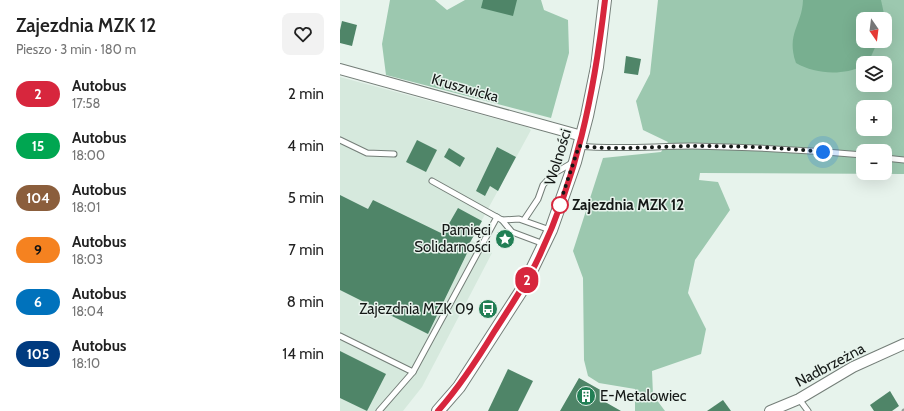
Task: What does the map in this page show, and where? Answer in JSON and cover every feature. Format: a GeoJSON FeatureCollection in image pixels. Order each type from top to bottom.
{"type":"FeatureCollection","features":[{"type":"Feature","properties":{"kind":"street","name":"Wolności"},"geometry":{"type":"LineString","coordinates":[[438,411],[459,387],[523,288],[551,230],[581,141],[597,67],[605,0]]}},
{"type":"Feature","properties":{"kind":"street","name":"Kruszwicka"},"geometry":{"type":"LineString","coordinates":[[340,69],[581,141]]}},
{"type":"Feature","properties":{"kind":"street","name":"Nadbrzeżna"},"geometry":{"type":"LineString","coordinates":[[770,411],[799,399],[853,367],[904,344]]}},
{"type":"Feature","properties":{"kind":"lane"},"geometry":{"type":"LineString","coordinates":[[340,140],[367,153],[394,154]]}},
{"type":"Feature","properties":{"kind":"lane"},"geometry":{"type":"LineString","coordinates":[[581,141],[600,148],[692,146],[796,149],[856,154]]}},
{"type":"Feature","properties":{"kind":"lane"},"geometry":{"type":"LineString","coordinates":[[892,159],[904,160]]}},
{"type":"Feature","properties":{"kind":"lane"},"geometry":{"type":"LineString","coordinates":[[524,220],[538,199],[543,185],[553,174],[575,162]]}},
{"type":"Feature","properties":{"kind":"lane"},"geometry":{"type":"LineString","coordinates":[[432,181],[499,219],[512,232],[544,244]]}},
{"type":"Feature","properties":{"kind":"lane"},"geometry":{"type":"LineString","coordinates":[[499,219],[524,220],[551,230]]}},
{"type":"Feature","properties":{"kind":"lane"},"geometry":{"type":"LineString","coordinates":[[379,411],[413,372],[499,219]]}},
{"type":"Feature","properties":{"kind":"lane"},"geometry":{"type":"LineString","coordinates":[[340,336],[413,372]]}},
{"type":"Feature","properties":{"kind":"lane"},"geometry":{"type":"LineString","coordinates":[[799,399],[808,411]]}},
{"type":"Feature","properties":{"kind":"shaded area"},"geometry":{"type":"Polygon","coordinates":[[[390,0],[435,0],[447,10],[465,0],[541,0],[544,10],[568,20],[569,53],[551,118],[386,75],[382,44],[390,0]]]}},
{"type":"Feature","properties":{"kind":"shaded area"},"geometry":{"type":"Polygon","coordinates":[[[658,0],[904,0],[904,174],[892,174],[892,144],[856,144],[856,174],[700,173],[699,180],[718,182],[730,210],[695,260],[688,293],[706,329],[701,354],[652,371],[653,395],[665,411],[635,411],[635,389],[599,383],[588,376],[584,360],[583,278],[573,251],[603,158],[661,152],[668,142],[643,130],[636,101],[650,74],[658,0]]]}},
{"type":"Feature","properties":{"kind":"shaded area"},"geometry":{"type":"Polygon","coordinates":[[[803,0],[881,0],[884,12],[856,12],[856,48],[875,48],[871,56],[856,56],[856,69],[838,72],[812,70],[796,63],[793,53],[793,44],[795,30],[802,9],[803,0]]]}},
{"type":"Feature","properties":{"kind":"shaded area"},"geometry":{"type":"Polygon","coordinates":[[[340,77],[527,127],[531,130],[471,240],[492,253],[422,387],[403,411],[340,411],[340,77]]]}},
{"type":"Feature","properties":{"kind":"building"},"geometry":{"type":"Polygon","coordinates":[[[483,0],[517,0],[513,16],[481,8],[483,0]]]}},
{"type":"Feature","properties":{"kind":"building"},"geometry":{"type":"Polygon","coordinates":[[[342,21],[357,25],[352,46],[340,43],[342,21]]]}},
{"type":"Feature","properties":{"kind":"building"},"geometry":{"type":"Polygon","coordinates":[[[626,56],[641,59],[638,75],[624,73],[626,56]]]}},
{"type":"Feature","properties":{"kind":"building"},"geometry":{"type":"Polygon","coordinates":[[[417,140],[437,150],[426,172],[406,162],[417,140]]]}},
{"type":"Feature","properties":{"kind":"building"},"geometry":{"type":"Polygon","coordinates":[[[497,147],[516,157],[498,191],[490,186],[485,196],[476,191],[497,147]]]}},
{"type":"Feature","properties":{"kind":"building"},"geometry":{"type":"Polygon","coordinates":[[[449,148],[465,158],[460,167],[444,157],[449,148]]]}},
{"type":"Feature","properties":{"kind":"building"},"geometry":{"type":"Polygon","coordinates":[[[340,195],[368,209],[373,200],[443,234],[458,208],[482,221],[468,246],[470,247],[428,334],[340,290],[340,195]]]}},
{"type":"Feature","properties":{"kind":"building"},"geometry":{"type":"Polygon","coordinates":[[[340,351],[386,374],[367,411],[340,398],[340,351]]]}},
{"type":"Feature","properties":{"kind":"building"},"geometry":{"type":"Polygon","coordinates":[[[508,369],[533,381],[518,411],[488,411],[508,369]]]}},
{"type":"Feature","properties":{"kind":"building","name":"E-Metalowiec"},"geometry":{"type":"Polygon","coordinates":[[[579,378],[604,392],[600,399],[621,411],[560,411],[579,378]]]}},
{"type":"Feature","properties":{"kind":"building"},"geometry":{"type":"Polygon","coordinates":[[[890,391],[899,406],[892,411],[874,411],[870,405],[890,391]]]}},
{"type":"Feature","properties":{"kind":"building"},"geometry":{"type":"Polygon","coordinates":[[[723,400],[731,411],[707,411],[723,400]]]}},
{"type":"Feature","properties":{"kind":"bus line","name":"2"},"geometry":{"type":"LineString","coordinates":[[438,411],[459,387],[523,288],[551,230],[575,162],[587,116],[597,67],[605,0]]}},
{"type":"Feature","properties":{"kind":"place","name":"Zajezdnia MZK 12"},"geometry":{"type":"Point","coordinates":[560,205]}},
{"type":"Feature","properties":{"kind":"place","name":"Pamięci Solidarności"},"geometry":{"type":"Point","coordinates":[505,239]}},
{"type":"Feature","properties":{"kind":"place","name":"Zajezdnia MZK 09"},"geometry":{"type":"Point","coordinates":[488,309]}},
{"type":"Feature","properties":{"kind":"place","name":"E-Metalowiec"},"geometry":{"type":"Point","coordinates":[586,396]}},
{"type":"Feature","properties":{"kind":"route"},"geometry":{"type":"LineString","coordinates":[[560,205],[558,209],[575,162],[579,146],[600,148],[692,146],[796,149],[823,152]]}}]}
